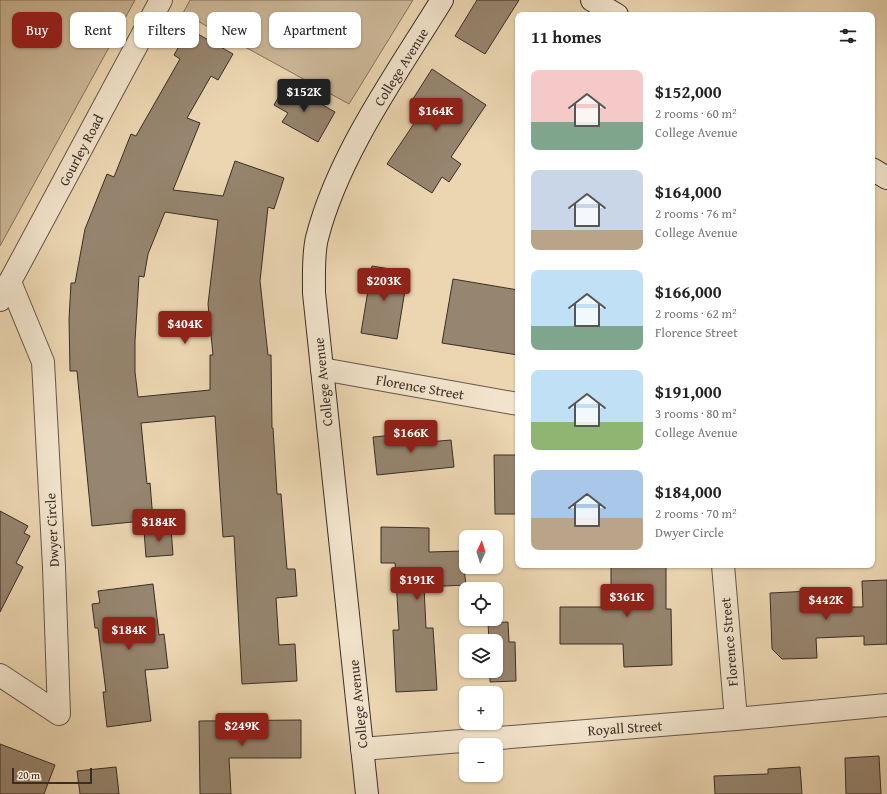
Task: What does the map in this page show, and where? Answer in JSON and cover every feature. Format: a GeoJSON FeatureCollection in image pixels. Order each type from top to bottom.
{"type":"FeatureCollection","features":[{"type":"Feature","properties":{"kind":"street","name":"Gourley Road"},"geometry":{"type":"LineString","coordinates":[[5,291],[161,0]]}},
{"type":"Feature","properties":{"kind":"street","name":"College Avenue"},"geometry":{"type":"LineString","coordinates":[[367,794],[314,293],[316,240],[333,189],[371,115],[442,0]]}},
{"type":"Feature","properties":{"kind":"street"},"geometry":{"type":"LineString","coordinates":[[592,0],[612,12]]}},
{"type":"Feature","properties":{"kind":"street"},"geometry":{"type":"LineString","coordinates":[[875,171],[887,178]]}},
{"type":"Feature","properties":{"kind":"street","name":"Dwyer Circle"},"geometry":{"type":"LineString","coordinates":[[0,676],[59,714],[54,567],[43,362],[5,291]]}},
{"type":"Feature","properties":{"kind":"street","name":"Florence Street"},"geometry":{"type":"LineString","coordinates":[[322,369],[515,403]]}},
{"type":"Feature","properties":{"kind":"street","name":"Florence Street"},"geometry":{"type":"LineString","coordinates":[[723,568],[736,719]]}},
{"type":"Feature","properties":{"kind":"street","name":"Royall Street"},"geometry":{"type":"LineString","coordinates":[[362,749],[736,719],[887,705]]}},
{"type":"Feature","properties":{"kind":"shaded area"},"geometry":{"type":"Polygon","coordinates":[[[0,0],[135,0],[126,16],[126,12],[70,12],[70,48],[109,48],[0,246],[0,0]]]}},
{"type":"Feature","properties":{"kind":"shaded area"},"geometry":{"type":"Polygon","coordinates":[[[190,0],[413,0],[349,104],[247,48],[261,48],[261,12],[207,12],[207,26],[199,22],[199,12],[184,12],[190,0]]]}},
{"type":"Feature","properties":{"kind":"building"},"geometry":{"type":"Polygon","coordinates":[[[477,0],[519,0],[485,54],[455,36],[477,0]]]}},
{"type":"Feature","properties":{"kind":"building"},"geometry":{"type":"Polygon","coordinates":[[[199,35],[207,39],[207,48],[222,48],[233,54],[218,80],[211,76],[187,118],[200,123],[173,190],[223,196],[235,161],[284,178],[274,209],[268,207],[260,281],[268,355],[271,355],[272,428],[277,494],[281,494],[287,569],[295,569],[297,596],[276,598],[279,645],[295,644],[297,681],[242,684],[234,536],[223,537],[215,416],[141,423],[147,484],[150,483],[153,520],[92,526],[77,371],[70,371],[69,319],[71,283],[75,283],[85,229],[107,174],[114,177],[131,134],[136,136],[180,59],[174,55],[178,48],[199,48],[199,35]],[[165,212],[148,254],[144,277],[139,276],[135,341],[135,372],[138,397],[210,390],[210,355],[213,355],[208,304],[218,220],[165,212]]]}},
{"type":"Feature","properties":{"kind":"building"},"geometry":{"type":"Polygon","coordinates":[[[432,69],[486,105],[451,157],[461,164],[449,182],[442,177],[432,193],[387,164],[423,110],[411,102],[432,69]]]}},
{"type":"Feature","properties":{"kind":"building"},"geometry":{"type":"Polygon","coordinates":[[[286,84],[335,112],[318,142],[282,122],[288,113],[274,105],[286,84]]]}},
{"type":"Feature","properties":{"kind":"building"},"geometry":{"type":"Polygon","coordinates":[[[372,266],[408,272],[397,339],[361,333],[372,266]]]}},
{"type":"Feature","properties":{"kind":"building"},"geometry":{"type":"Polygon","coordinates":[[[453,279],[515,289],[515,355],[442,343],[453,279]]]}},
{"type":"Feature","properties":{"kind":"building"},"geometry":{"type":"Polygon","coordinates":[[[427,432],[428,442],[451,440],[454,467],[377,475],[373,437],[427,432]]]}},
{"type":"Feature","properties":{"kind":"building"},"geometry":{"type":"Polygon","coordinates":[[[494,455],[515,455],[515,514],[495,514],[494,455]]]}},
{"type":"Feature","properties":{"kind":"building"},"geometry":{"type":"Polygon","coordinates":[[[0,511],[28,526],[24,533],[30,536],[16,563],[23,567],[0,612],[0,511]]]}},
{"type":"Feature","properties":{"kind":"building"},"geometry":{"type":"Polygon","coordinates":[[[381,527],[429,528],[429,552],[459,551],[459,574],[465,574],[466,582],[459,582],[459,585],[424,587],[426,628],[433,628],[437,690],[396,692],[393,630],[399,630],[395,563],[381,563],[381,527]]]}},
{"type":"Feature","properties":{"kind":"building"},"geometry":{"type":"Polygon","coordinates":[[[171,528],[173,555],[146,557],[144,531],[171,528]]]}},
{"type":"Feature","properties":{"kind":"building"},"geometry":{"type":"Polygon","coordinates":[[[611,568],[666,568],[666,609],[671,609],[672,665],[624,667],[623,644],[560,644],[560,607],[611,607],[611,568]]]}},
{"type":"Feature","properties":{"kind":"building"},"geometry":{"type":"Polygon","coordinates":[[[887,580],[887,644],[864,645],[864,636],[816,638],[817,658],[782,659],[772,649],[770,593],[811,591],[811,607],[863,607],[862,581],[887,580]]]}},
{"type":"Feature","properties":{"kind":"building"},"geometry":{"type":"Polygon","coordinates":[[[153,584],[159,635],[164,634],[168,668],[145,670],[151,721],[107,727],[103,692],[106,692],[98,628],[95,628],[92,604],[100,603],[98,591],[153,584]]]}},
{"type":"Feature","properties":{"kind":"building"},"geometry":{"type":"Polygon","coordinates":[[[503,622],[508,622],[509,642],[515,642],[516,681],[490,682],[490,678],[503,678],[503,634],[489,634],[488,626],[503,626],[503,622]]]}},
{"type":"Feature","properties":{"kind":"building"},"geometry":{"type":"Polygon","coordinates":[[[301,720],[301,758],[229,758],[231,794],[200,794],[199,721],[301,720]]]}},
{"type":"Feature","properties":{"kind":"building"},"geometry":{"type":"Polygon","coordinates":[[[0,744],[55,765],[44,794],[0,794],[0,744]]]}},
{"type":"Feature","properties":{"kind":"building"},"geometry":{"type":"Polygon","coordinates":[[[879,756],[881,794],[846,794],[845,758],[879,756]]]}},
{"type":"Feature","properties":{"kind":"building"},"geometry":{"type":"Polygon","coordinates":[[[116,767],[119,794],[80,794],[77,771],[116,767]]]}},
{"type":"Feature","properties":{"kind":"building"},"geometry":{"type":"Polygon","coordinates":[[[800,767],[802,794],[715,794],[714,776],[768,774],[768,769],[800,767]]]}}]}
